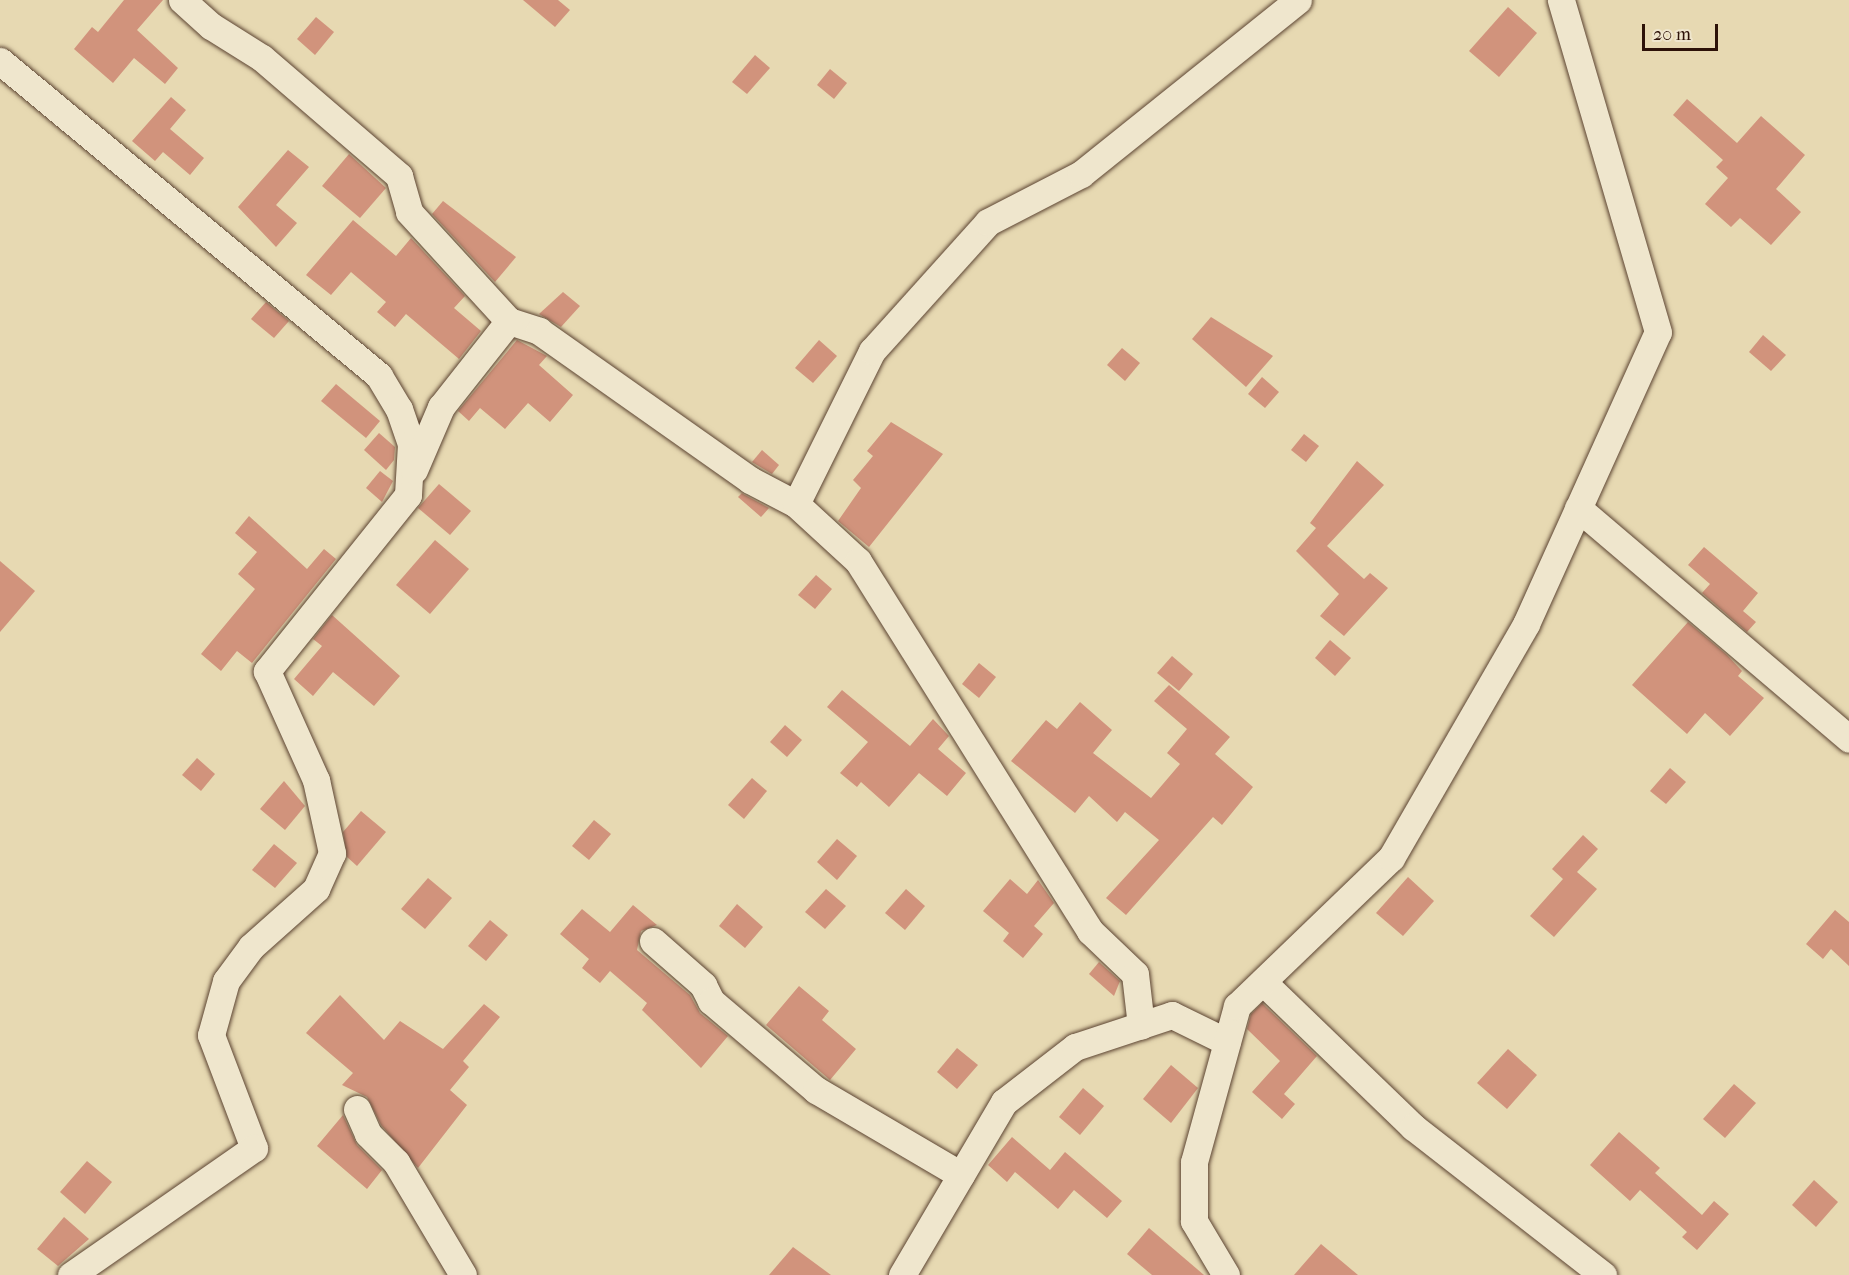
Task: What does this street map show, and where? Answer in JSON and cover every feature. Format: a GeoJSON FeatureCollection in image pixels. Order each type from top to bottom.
{"type":"FeatureCollection","features":[{"type":"Feature","properties":{"kind":"street"},"geometry":{"type":"LineString","coordinates":[[182,0],[211,26],[262,58],[399,176],[409,212],[509,321],[539,331],[750,480],[796,504],[858,561],[1090,932],[1135,974],[1141,1026]]}},
{"type":"Feature","properties":{"kind":"street"},"geometry":{"type":"LineString","coordinates":[[796,504],[872,351],[988,222],[1081,174],[1298,0]]}},
{"type":"Feature","properties":{"kind":"street"},"geometry":{"type":"LineString","coordinates":[[1226,1275],[1194,1221],[1194,1162],[1237,1006],[1391,858],[1526,624],[1658,332],[1561,0]]}},
{"type":"Feature","properties":{"kind":"street"},"geometry":{"type":"LineString","coordinates":[[0,62],[379,376],[399,409],[411,444],[408,495],[267,671],[316,780],[332,853],[316,889],[251,947],[226,981],[211,1035],[254,1148],[71,1275]]}},
{"type":"Feature","properties":{"kind":"street"},"geometry":{"type":"LineString","coordinates":[[410,479],[441,407],[509,321]]}},
{"type":"Feature","properties":{"kind":"street"},"geometry":{"type":"LineString","coordinates":[[1578,508],[1849,739]]}},
{"type":"Feature","properties":{"kind":"street"},"geometry":{"type":"LineString","coordinates":[[653,941],[703,985],[711,1001],[816,1090],[961,1175]]}},
{"type":"Feature","properties":{"kind":"street"},"geometry":{"type":"LineString","coordinates":[[1263,982],[1413,1128],[1604,1275]]}},
{"type":"Feature","properties":{"kind":"street"},"geometry":{"type":"LineString","coordinates":[[902,1275],[1004,1102],[1075,1047],[1172,1015],[1227,1042]]}},
{"type":"Feature","properties":{"kind":"street"},"geometry":{"type":"LineString","coordinates":[[357,1109],[368,1134],[396,1162],[463,1275]]}},
{"type":"Feature","properties":{"kind":"building"},"geometry":{"type":"Polygon","coordinates":[[[124,0],[163,0],[137,30],[178,68],[165,84],[134,58],[113,83],[74,49],[92,27],[98,32],[124,0]]]}},
{"type":"Feature","properties":{"kind":"building"},"geometry":{"type":"Polygon","coordinates":[[[523,0],[558,0],[570,10],[555,27],[523,0]]]}},
{"type":"Feature","properties":{"kind":"building"},"geometry":{"type":"Polygon","coordinates":[[[1508,7],[1537,33],[1499,77],[1469,51],[1508,7]]]}},
{"type":"Feature","properties":{"kind":"building"},"geometry":{"type":"Polygon","coordinates":[[[316,17],[334,32],[315,55],[297,39],[316,17]]]}},
{"type":"Feature","properties":{"kind":"building"},"geometry":{"type":"Polygon","coordinates":[[[755,55],[770,68],[747,94],[732,82],[755,55]]]}},
{"type":"Feature","properties":{"kind":"building"},"geometry":{"type":"Polygon","coordinates":[[[830,69],[847,83],[834,99],[817,85],[830,69]]]}},
{"type":"Feature","properties":{"kind":"building"},"geometry":{"type":"Polygon","coordinates":[[[171,97],[186,110],[170,129],[204,158],[190,175],[163,152],[155,161],[132,141],[171,97]]]}},
{"type":"Feature","properties":{"kind":"building"},"geometry":{"type":"Polygon","coordinates":[[[1687,99],[1737,143],[1761,116],[1805,155],[1776,189],[1801,212],[1771,245],[1740,218],[1731,227],[1705,204],[1728,178],[1716,167],[1723,160],[1673,115],[1687,99]]]}},
{"type":"Feature","properties":{"kind":"building"},"geometry":{"type":"Polygon","coordinates":[[[288,150],[309,167],[276,205],[297,223],[276,247],[238,207],[288,150]]]}},
{"type":"Feature","properties":{"kind":"building"},"geometry":{"type":"Polygon","coordinates":[[[349,154],[386,188],[360,218],[322,186],[349,154]]]}},
{"type":"Feature","properties":{"kind":"building"},"geometry":{"type":"Polygon","coordinates":[[[443,201],[516,257],[495,282],[432,214],[443,201]]]}},
{"type":"Feature","properties":{"kind":"building"},"geometry":{"type":"Polygon","coordinates":[[[353,220],[396,256],[411,238],[465,296],[454,308],[481,331],[459,359],[406,314],[395,327],[377,312],[386,302],[351,272],[331,295],[306,275],[353,220]]]}},
{"type":"Feature","properties":{"kind":"building"},"geometry":{"type":"Polygon","coordinates":[[[563,292],[580,306],[561,327],[539,314],[563,292]]]}},
{"type":"Feature","properties":{"kind":"building"},"geometry":{"type":"Polygon","coordinates":[[[266,302],[289,321],[274,338],[251,319],[266,302]]]}},
{"type":"Feature","properties":{"kind":"building"},"geometry":{"type":"Polygon","coordinates":[[[1211,317],[1273,356],[1246,387],[1192,339],[1211,317]]]}},
{"type":"Feature","properties":{"kind":"building"},"geometry":{"type":"Polygon","coordinates":[[[1763,335],[1786,355],[1771,371],[1749,352],[1763,335]]]}},
{"type":"Feature","properties":{"kind":"building"},"geometry":{"type":"Polygon","coordinates":[[[517,340],[547,356],[539,365],[573,395],[550,422],[528,403],[505,429],[480,408],[469,421],[458,411],[517,340]]]}},
{"type":"Feature","properties":{"kind":"building"},"geometry":{"type":"Polygon","coordinates":[[[819,340],[837,356],[813,383],[795,368],[819,340]]]}},
{"type":"Feature","properties":{"kind":"building"},"geometry":{"type":"Polygon","coordinates":[[[1122,348],[1140,363],[1125,381],[1107,365],[1122,348]]]}},
{"type":"Feature","properties":{"kind":"building"},"geometry":{"type":"Polygon","coordinates":[[[1262,377],[1279,392],[1265,408],[1248,394],[1262,377]]]}},
{"type":"Feature","properties":{"kind":"building"},"geometry":{"type":"Polygon","coordinates":[[[336,384],[380,421],[366,438],[321,401],[336,384]]]}},
{"type":"Feature","properties":{"kind":"building"},"geometry":{"type":"Polygon","coordinates":[[[891,422],[943,454],[869,547],[838,521],[861,488],[853,480],[873,456],[867,451],[891,422]]]}},
{"type":"Feature","properties":{"kind":"building"},"geometry":{"type":"Polygon","coordinates":[[[379,433],[395,447],[394,460],[386,470],[364,450],[379,433]]]}},
{"type":"Feature","properties":{"kind":"building"},"geometry":{"type":"Polygon","coordinates":[[[1304,434],[1319,446],[1306,462],[1291,450],[1304,434]]]}},
{"type":"Feature","properties":{"kind":"building"},"geometry":{"type":"Polygon","coordinates":[[[762,450],[779,465],[772,474],[752,462],[762,450]]]}},
{"type":"Feature","properties":{"kind":"building"},"geometry":{"type":"Polygon","coordinates":[[[1357,461],[1384,485],[1327,546],[1364,579],[1370,573],[1388,588],[1344,636],[1320,616],[1339,594],[1296,551],[1316,528],[1310,523],[1357,461]]]}},
{"type":"Feature","properties":{"kind":"building"},"geometry":{"type":"Polygon","coordinates":[[[380,471],[393,481],[382,502],[366,488],[380,471]]]}},
{"type":"Feature","properties":{"kind":"building"},"geometry":{"type":"Polygon","coordinates":[[[439,484],[471,511],[450,535],[418,508],[439,484]]]}},
{"type":"Feature","properties":{"kind":"building"},"geometry":{"type":"Polygon","coordinates":[[[742,493],[769,508],[761,517],[738,497],[742,493]]]}},
{"type":"Feature","properties":{"kind":"building"},"geometry":{"type":"Polygon","coordinates":[[[249,516],[307,569],[324,549],[336,559],[252,663],[237,651],[221,671],[201,654],[255,589],[238,574],[257,552],[235,533],[249,516]]]}},
{"type":"Feature","properties":{"kind":"building"},"geometry":{"type":"Polygon","coordinates":[[[435,540],[469,569],[430,614],[396,585],[435,540]]]}},
{"type":"Feature","properties":{"kind":"building"},"geometry":{"type":"Polygon","coordinates":[[[1704,547],[1758,593],[1743,611],[1756,622],[1747,632],[1702,593],[1710,584],[1688,565],[1704,547]]]}},
{"type":"Feature","properties":{"kind":"building"},"geometry":{"type":"Polygon","coordinates":[[[0,561],[35,591],[0,632],[0,561]]]}},
{"type":"Feature","properties":{"kind":"building"},"geometry":{"type":"Polygon","coordinates":[[[816,575],[832,589],[815,609],[798,595],[816,575]]]}},
{"type":"Feature","properties":{"kind":"building"},"geometry":{"type":"Polygon","coordinates":[[[332,615],[400,676],[374,706],[333,672],[313,696],[294,679],[322,646],[313,639],[332,615]]]}},
{"type":"Feature","properties":{"kind":"building"},"geometry":{"type":"Polygon","coordinates":[[[1688,622],[1727,655],[1742,671],[1738,676],[1764,698],[1730,736],[1705,713],[1687,734],[1632,685],[1688,622]]]}},
{"type":"Feature","properties":{"kind":"building"},"geometry":{"type":"Polygon","coordinates":[[[1330,640],[1351,658],[1335,676],[1315,658],[1330,640]]]}},
{"type":"Feature","properties":{"kind":"building"},"geometry":{"type":"Polygon","coordinates":[[[1172,656],[1193,674],[1179,691],[1157,673],[1172,656]]]}},
{"type":"Feature","properties":{"kind":"building"},"geometry":{"type":"Polygon","coordinates":[[[979,663],[996,677],[979,698],[962,684],[979,663]]]}},
{"type":"Feature","properties":{"kind":"building"},"geometry":{"type":"Polygon","coordinates":[[[1169,685],[1230,737],[1215,754],[1253,787],[1222,825],[1213,817],[1126,915],[1106,898],[1159,840],[1125,812],[1117,822],[1089,796],[1075,813],[1011,761],[1046,720],[1057,729],[1080,702],[1112,730],[1093,753],[1151,798],[1180,764],[1167,753],[1187,729],[1154,701],[1169,685]]]}},
{"type":"Feature","properties":{"kind":"building"},"geometry":{"type":"Polygon","coordinates":[[[842,690],[910,746],[933,719],[949,736],[938,749],[966,773],[947,796],[919,773],[889,807],[861,782],[857,787],[840,773],[868,742],[827,707],[842,690]]]}},
{"type":"Feature","properties":{"kind":"building"},"geometry":{"type":"Polygon","coordinates":[[[785,725],[802,740],[787,757],[770,742],[785,725]]]}},
{"type":"Feature","properties":{"kind":"building"},"geometry":{"type":"Polygon","coordinates":[[[197,758],[215,774],[201,791],[182,775],[197,758]]]}},
{"type":"Feature","properties":{"kind":"building"},"geometry":{"type":"Polygon","coordinates":[[[1670,768],[1686,782],[1666,804],[1650,791],[1670,768]]]}},
{"type":"Feature","properties":{"kind":"building"},"geometry":{"type":"Polygon","coordinates":[[[752,778],[767,791],[744,819],[728,805],[752,778]]]}},
{"type":"Feature","properties":{"kind":"building"},"geometry":{"type":"Polygon","coordinates":[[[284,781],[305,806],[285,830],[260,809],[284,781]]]}},
{"type":"Feature","properties":{"kind":"building"},"geometry":{"type":"Polygon","coordinates":[[[361,811],[386,832],[357,866],[347,857],[343,832],[361,811]]]}},
{"type":"Feature","properties":{"kind":"building"},"geometry":{"type":"Polygon","coordinates":[[[594,820],[611,834],[589,860],[572,846],[594,820]]]}},
{"type":"Feature","properties":{"kind":"building"},"geometry":{"type":"Polygon","coordinates":[[[1583,835],[1598,849],[1577,872],[1597,889],[1554,937],[1530,916],[1563,879],[1552,869],[1583,835]]]}},
{"type":"Feature","properties":{"kind":"building"},"geometry":{"type":"Polygon","coordinates":[[[837,839],[857,856],[837,880],[817,862],[837,839]]]}},
{"type":"Feature","properties":{"kind":"building"},"geometry":{"type":"Polygon","coordinates":[[[274,844],[297,863],[275,888],[252,870],[274,844]]]}},
{"type":"Feature","properties":{"kind":"building"},"geometry":{"type":"Polygon","coordinates":[[[1408,877],[1434,901],[1403,936],[1376,913],[1408,877]]]}},
{"type":"Feature","properties":{"kind":"building"},"geometry":{"type":"Polygon","coordinates":[[[428,878],[452,898],[425,929],[401,909],[428,878]]]}},
{"type":"Feature","properties":{"kind":"building"},"geometry":{"type":"Polygon","coordinates":[[[1010,879],[1027,894],[1038,880],[1054,903],[1034,926],[1043,934],[1023,958],[1003,941],[1009,933],[983,911],[1010,879]]]}},
{"type":"Feature","properties":{"kind":"building"},"geometry":{"type":"Polygon","coordinates":[[[826,889],[846,906],[825,929],[805,912],[826,889]]]}},
{"type":"Feature","properties":{"kind":"building"},"geometry":{"type":"Polygon","coordinates":[[[906,889],[925,906],[905,930],[885,913],[906,889]]]}},
{"type":"Feature","properties":{"kind":"building"},"geometry":{"type":"Polygon","coordinates":[[[737,904],[763,927],[745,948],[719,926],[737,904]]]}},
{"type":"Feature","properties":{"kind":"building"},"geometry":{"type":"Polygon","coordinates":[[[633,905],[657,925],[641,931],[637,950],[690,995],[700,1013],[728,1036],[701,1068],[642,1010],[647,1003],[610,971],[600,983],[582,968],[589,959],[560,934],[582,909],[610,932],[633,905]]]}},
{"type":"Feature","properties":{"kind":"building"},"geometry":{"type":"Polygon","coordinates":[[[1835,910],[1849,922],[1849,966],[1831,949],[1823,959],[1806,944],[1835,910]]]}},
{"type":"Feature","properties":{"kind":"building"},"geometry":{"type":"Polygon","coordinates":[[[490,920],[508,935],[486,961],[468,946],[490,920]]]}},
{"type":"Feature","properties":{"kind":"building"},"geometry":{"type":"Polygon","coordinates":[[[1099,962],[1120,981],[1114,996],[1089,974],[1099,962]]]}},
{"type":"Feature","properties":{"kind":"building"},"geometry":{"type":"Polygon","coordinates":[[[799,986],[829,1011],[822,1020],[856,1049],[830,1080],[766,1025],[799,986]]]}},
{"type":"Feature","properties":{"kind":"building"},"geometry":{"type":"Polygon","coordinates":[[[340,995],[384,1040],[400,1021],[443,1049],[484,1004],[500,1017],[463,1061],[469,1067],[450,1090],[467,1105],[418,1168],[381,1125],[367,1097],[342,1085],[353,1073],[306,1033],[340,995]]]}},
{"type":"Feature","properties":{"kind":"building"},"geometry":{"type":"Polygon","coordinates":[[[1262,1003],[1317,1056],[1284,1094],[1295,1104],[1282,1119],[1252,1092],[1280,1061],[1247,1029],[1251,1014],[1262,1003]]]}},
{"type":"Feature","properties":{"kind":"building"},"geometry":{"type":"Polygon","coordinates":[[[957,1048],[978,1065],[957,1089],[937,1072],[957,1048]]]}},
{"type":"Feature","properties":{"kind":"building"},"geometry":{"type":"Polygon","coordinates":[[[1508,1049],[1537,1075],[1507,1109],[1477,1083],[1508,1049]]]}},
{"type":"Feature","properties":{"kind":"building"},"geometry":{"type":"Polygon","coordinates":[[[1171,1065],[1198,1088],[1171,1123],[1143,1099],[1171,1065]]]}},
{"type":"Feature","properties":{"kind":"building"},"geometry":{"type":"Polygon","coordinates":[[[1734,1084],[1756,1103],[1725,1138],[1703,1119],[1734,1084]]]}},
{"type":"Feature","properties":{"kind":"building"},"geometry":{"type":"Polygon","coordinates":[[[1083,1088],[1104,1106],[1080,1135],[1059,1117],[1083,1088]]]}},
{"type":"Feature","properties":{"kind":"building"},"geometry":{"type":"Polygon","coordinates":[[[343,1115],[357,1145],[382,1170],[367,1189],[317,1146],[343,1115]]]}},
{"type":"Feature","properties":{"kind":"building"},"geometry":{"type":"Polygon","coordinates":[[[1619,1132],[1660,1168],[1655,1173],[1702,1215],[1714,1201],[1729,1214],[1697,1250],[1682,1237],[1687,1232],[1640,1190],[1630,1201],[1590,1165],[1619,1132]]]}},
{"type":"Feature","properties":{"kind":"building"},"geometry":{"type":"Polygon","coordinates":[[[1012,1137],[1050,1170],[1065,1152],[1122,1201],[1107,1218],[1074,1190],[1058,1209],[1015,1172],[1007,1182],[988,1165],[1012,1137]]]}},
{"type":"Feature","properties":{"kind":"building"},"geometry":{"type":"Polygon","coordinates":[[[87,1161],[112,1182],[85,1214],[60,1192],[87,1161]]]}},
{"type":"Feature","properties":{"kind":"building"},"geometry":{"type":"Polygon","coordinates":[[[1814,1180],[1838,1202],[1816,1227],[1792,1205],[1814,1180]]]}},
{"type":"Feature","properties":{"kind":"building"},"geometry":{"type":"Polygon","coordinates":[[[64,1217],[89,1239],[58,1266],[37,1249],[64,1217]]]}},
{"type":"Feature","properties":{"kind":"building"},"geometry":{"type":"Polygon","coordinates":[[[1149,1228],[1204,1275],[1152,1275],[1127,1254],[1149,1228]]]}},
{"type":"Feature","properties":{"kind":"building"},"geometry":{"type":"Polygon","coordinates":[[[1321,1244],[1358,1275],[1294,1275],[1321,1244]]]}},
{"type":"Feature","properties":{"kind":"building"},"geometry":{"type":"Polygon","coordinates":[[[793,1247],[831,1275],[769,1275],[793,1247]]]}}]}
